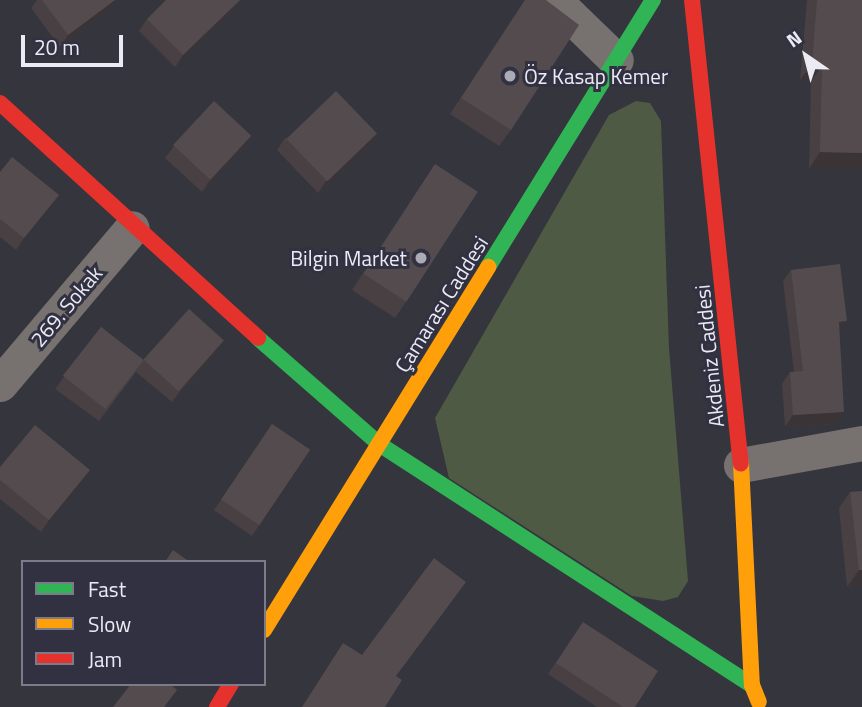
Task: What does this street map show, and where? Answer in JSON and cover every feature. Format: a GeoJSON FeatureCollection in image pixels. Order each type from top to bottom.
{"type":"FeatureCollection","features":[{"type":"Feature","properties":{"kind":"street"},"geometry":{"type":"LineString","coordinates":[[554,0],[616,60]]}},
{"type":"Feature","properties":{"kind":"street","name":"Çamarası Caddesi"},"geometry":{"type":"LineString","coordinates":[[266,627],[653,0]]}},
{"type":"Feature","properties":{"kind":"street","name":"Akdeniz Caddesi"},"geometry":{"type":"LineString","coordinates":[[692,0],[741,465],[752,685],[761,707]]}},
{"type":"Feature","properties":{"kind":"street"},"geometry":{"type":"LineString","coordinates":[[0,103],[132,228],[379,444],[752,685]]}},
{"type":"Feature","properties":{"kind":"street","name":"269. Sokak"},"geometry":{"type":"LineString","coordinates":[[0,384],[132,228]]}},
{"type":"Feature","properties":{"kind":"street"},"geometry":{"type":"LineString","coordinates":[[741,465],[862,443]]}},
{"type":"Feature","properties":{"kind":"street"},"geometry":{"type":"LineString","coordinates":[[217,707],[230,686]]}},
{"type":"Feature","properties":{"kind":"green space"},"geometry":{"type":"Polygon","coordinates":[[[636,101],[650,103],[661,121],[669,348],[688,581],[678,597],[663,601],[632,596],[449,478],[435,418],[609,115],[636,101]]]}},
{"type":"Feature","properties":{"kind":"building"},"geometry":{"type":"Polygon","coordinates":[[[42,0],[115,0],[68,35],[42,0]]]}},
{"type":"Feature","properties":{"kind":"building"},"geometry":{"type":"Polygon","coordinates":[[[166,0],[240,0],[183,55],[147,19],[166,0]]]}},
{"type":"Feature","properties":{"kind":"building","name":"Öz Kasap Kemer"},"geometry":{"type":"Polygon","coordinates":[[[525,0],[546,0],[579,25],[511,130],[461,98],[525,0]]]}},
{"type":"Feature","properties":{"kind":"building"},"geometry":{"type":"Polygon","coordinates":[[[817,0],[862,0],[862,153],[820,152],[822,65],[812,64],[817,0]]]}},
{"type":"Feature","properties":{"kind":"building"},"geometry":{"type":"Polygon","coordinates":[[[336,91],[377,133],[327,181],[286,139],[336,91]]]}},
{"type":"Feature","properties":{"kind":"building"},"geometry":{"type":"Polygon","coordinates":[[[214,101],[251,136],[210,180],[173,145],[214,101]]]}},
{"type":"Feature","properties":{"kind":"building"},"geometry":{"type":"Polygon","coordinates":[[[12,157],[59,195],[24,238],[0,219],[0,172],[12,157]]]}},
{"type":"Feature","properties":{"kind":"building"},"geometry":{"type":"Polygon","coordinates":[[[435,164],[478,192],[406,302],[364,274],[435,164]]]}},
{"type":"Feature","properties":{"kind":"building"},"geometry":{"type":"Polygon","coordinates":[[[840,264],[847,321],[839,322],[844,412],[793,415],[790,372],[803,371],[791,270],[840,264]]]}},
{"type":"Feature","properties":{"kind":"building"},"geometry":{"type":"Polygon","coordinates":[[[189,309],[224,340],[178,391],[143,360],[189,309]]]}},
{"type":"Feature","properties":{"kind":"building"},"geometry":{"type":"Polygon","coordinates":[[[101,327],[144,360],[105,409],[63,376],[101,327]]]}},
{"type":"Feature","properties":{"kind":"building"},"geometry":{"type":"Polygon","coordinates":[[[272,424],[310,450],[259,525],[221,499],[272,424]]]}},
{"type":"Feature","properties":{"kind":"building"},"geometry":{"type":"Polygon","coordinates":[[[35,425],[90,470],[49,520],[0,480],[0,467],[35,425]]]}},
{"type":"Feature","properties":{"kind":"building"},"geometry":{"type":"Polygon","coordinates":[[[862,491],[862,570],[859,570],[850,492],[862,491]]]}},
{"type":"Feature","properties":{"kind":"building"},"geometry":{"type":"Polygon","coordinates":[[[173,550],[187,560],[166,560],[173,550]]]}},
{"type":"Feature","properties":{"kind":"building"},"geometry":{"type":"Polygon","coordinates":[[[434,558],[466,582],[396,676],[402,680],[385,707],[302,707],[343,643],[362,655],[434,558]]]}},
{"type":"Feature","properties":{"kind":"building"},"geometry":{"type":"Polygon","coordinates":[[[583,622],[658,671],[635,707],[623,707],[556,663],[583,622]]]}},
{"type":"Feature","properties":{"kind":"building"},"geometry":{"type":"Polygon","coordinates":[[[129,686],[172,686],[177,690],[164,707],[113,707],[129,686]]]}},
{"type":"Feature","properties":{"kind":"traffic: fast"},"geometry":{"type":"LineString","coordinates":[[488,267],[653,0]]}},
{"type":"Feature","properties":{"kind":"traffic: fast"},"geometry":{"type":"LineString","coordinates":[[258,338],[379,444],[752,685]]}},
{"type":"Feature","properties":{"kind":"traffic: slow"},"geometry":{"type":"LineString","coordinates":[[266,627],[488,267]]}},
{"type":"Feature","properties":{"kind":"traffic: slow"},"geometry":{"type":"LineString","coordinates":[[741,463],[752,685],[759,702]]}},
{"type":"Feature","properties":{"kind":"traffic: jam"},"geometry":{"type":"LineString","coordinates":[[692,0],[741,463]]}},
{"type":"Feature","properties":{"kind":"traffic: jam"},"geometry":{"type":"LineString","coordinates":[[0,103],[258,338]]}},
{"type":"Feature","properties":{"kind":"traffic: jam"},"geometry":{"type":"LineString","coordinates":[[217,707],[230,686]]}},
{"type":"Feature","properties":{"kind":"place","name":"Öz Kasap Kemer"},"geometry":{"type":"Point","coordinates":[510,76]}},
{"type":"Feature","properties":{"kind":"place","name":"Bilgin Market"},"geometry":{"type":"Point","coordinates":[421,258]}}]}
